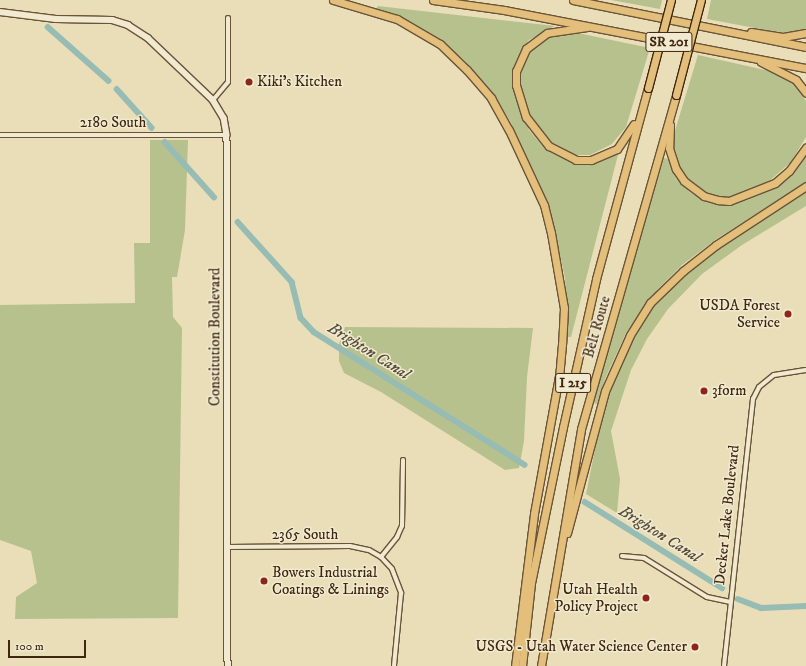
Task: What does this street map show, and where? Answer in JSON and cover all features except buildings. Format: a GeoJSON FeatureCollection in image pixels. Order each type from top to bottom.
{"type":"FeatureCollection","features":[{"type":"Feature","properties":{"kind":"highway"},"geometry":{"type":"LineString","coordinates":[[333,0],[397,19],[440,44],[467,70],[491,98],[509,130],[544,205],[551,233],[564,308],[562,344],[559,376],[534,514],[515,666]]}},
{"type":"Feature","properties":{"kind":"highway","name":"SR 201"},"geometry":{"type":"LineString","coordinates":[[432,0],[498,9],[806,68]]}},
{"type":"Feature","properties":{"kind":"highway","name":"SR 201"},"geometry":{"type":"LineString","coordinates":[[573,0],[690,22],[806,47]]}},
{"type":"Feature","properties":{"kind":"highway"},"geometry":{"type":"LineString","coordinates":[[589,0],[608,6]]}},
{"type":"Feature","properties":{"kind":"highway","name":"Belt Route"},"geometry":{"type":"LineString","coordinates":[[522,666],[531,583],[563,427],[596,279],[671,0]]}},
{"type":"Feature","properties":{"kind":"highway","name":"Belt Route"},"geometry":{"type":"LineString","coordinates":[[541,666],[553,584],[581,429],[672,111],[701,0]]}},
{"type":"Feature","properties":{"kind":"highway"},"geometry":{"type":"LineString","coordinates":[[690,22],[783,37],[806,33]]}},
{"type":"Feature","properties":{"kind":"highway"},"geometry":{"type":"LineString","coordinates":[[589,26],[547,33],[526,49],[519,62],[516,84],[519,101],[537,134],[561,154],[576,160],[591,160],[617,149],[631,131],[644,104]]}},
{"type":"Feature","properties":{"kind":"highway"},"geometry":{"type":"LineString","coordinates":[[750,57],[786,74],[803,86],[806,93]]}},
{"type":"Feature","properties":{"kind":"highway"},"geometry":{"type":"LineString","coordinates":[[672,111],[669,137],[671,159],[684,181],[711,198],[729,201],[775,183],[789,171],[806,148]]}},
{"type":"Feature","properties":{"kind":"highway"},"geometry":{"type":"LineString","coordinates":[[553,584],[605,391],[630,335],[650,303],[683,271],[716,245],[806,186]]}},
{"type":"Feature","properties":{"kind":"street","name":"Constitution Boulevard"},"geometry":{"type":"LineString","coordinates":[[0,12],[56,19],[112,20],[128,24],[145,35],[213,100],[224,118],[227,135],[228,666]]}},
{"type":"Feature","properties":{"kind":"street"},"geometry":{"type":"LineString","coordinates":[[213,100],[228,82],[228,18]]}},
{"type":"Feature","properties":{"kind":"street","name":"2180 South"},"geometry":{"type":"LineString","coordinates":[[0,135],[227,135]]}},
{"type":"Feature","properties":{"kind":"street","name":"Decker Lake Boulevard"},"geometry":{"type":"LineString","coordinates":[[724,666],[750,412],[759,388],[774,375],[806,370]]}},
{"type":"Feature","properties":{"kind":"street"},"geometry":{"type":"LineString","coordinates":[[394,666],[401,593],[392,569],[381,557],[397,537],[402,526],[403,460]]}},
{"type":"Feature","properties":{"kind":"street","name":"2365 South"},"geometry":{"type":"LineString","coordinates":[[228,547],[350,546],[369,550],[381,557]]}},
{"type":"Feature","properties":{"kind":"street"},"geometry":{"type":"LineString","coordinates":[[622,556],[644,558],[704,595],[730,602]]}},
{"type":"Feature","properties":{"kind":"green space"},"geometry":{"type":"Polygon","coordinates":[[[611,0],[662,0],[660,9],[611,0]]]}},
{"type":"Feature","properties":{"kind":"green space"},"geometry":{"type":"Polygon","coordinates":[[[711,0],[806,0],[806,29],[791,33],[770,31],[707,19],[711,0]]]}},
{"type":"Feature","properties":{"kind":"green space"},"geometry":{"type":"Polygon","coordinates":[[[378,6],[555,26],[529,40],[523,47],[514,68],[515,94],[529,130],[546,150],[568,160],[601,160],[619,151],[571,337],[568,337],[565,278],[554,227],[545,197],[510,121],[496,98],[464,60],[447,46],[400,18],[376,9],[378,6]]]}},
{"type":"Feature","properties":{"kind":"green space"},"geometry":{"type":"Polygon","coordinates":[[[573,32],[650,48],[626,127],[612,144],[590,155],[570,155],[551,147],[532,124],[519,87],[522,65],[530,50],[549,36],[573,32]]]}},
{"type":"Feature","properties":{"kind":"green space"},"geometry":{"type":"Polygon","coordinates":[[[698,55],[774,72],[793,82],[806,101],[806,137],[791,162],[767,183],[733,198],[710,197],[681,176],[673,157],[673,137],[698,55]]]}},
{"type":"Feature","properties":{"kind":"green space"},"geometry":{"type":"Polygon","coordinates":[[[150,140],[188,140],[185,230],[177,277],[172,277],[173,317],[182,328],[178,618],[15,619],[16,597],[37,583],[31,551],[0,540],[0,305],[135,303],[134,243],[150,243],[150,140]]]}},
{"type":"Feature","properties":{"kind":"green space"},"geometry":{"type":"Polygon","coordinates":[[[806,150],[806,182],[715,240],[682,265],[658,289],[626,333],[605,379],[597,404],[594,403],[626,280],[664,158],[668,159],[676,178],[691,193],[711,203],[725,204],[747,200],[777,183],[806,150]]]}},
{"type":"Feature","properties":{"kind":"green space"},"geometry":{"type":"Polygon","coordinates":[[[806,189],[806,206],[742,245],[702,274],[668,309],[647,339],[631,370],[611,431],[620,479],[617,513],[586,494],[606,395],[625,347],[653,304],[673,281],[712,249],[806,189]]]}},
{"type":"Feature","properties":{"kind":"green space"},"geometry":{"type":"Polygon","coordinates":[[[345,327],[533,328],[527,377],[524,441],[519,468],[505,470],[381,392],[344,373],[339,361],[339,344],[345,327]]]}},
{"type":"Feature","properties":{"kind":"waterway","name":"Brighton Canal"},"geometry":{"type":"LineString","coordinates":[[48,27],[109,81]]}},
{"type":"Feature","properties":{"kind":"waterway","name":"Brighton Canal"},"geometry":{"type":"LineString","coordinates":[[117,89],[152,128]]}},
{"type":"Feature","properties":{"kind":"waterway","name":"Brighton Canal"},"geometry":{"type":"LineString","coordinates":[[165,142],[214,197]]}},
{"type":"Feature","properties":{"kind":"waterway","name":"Brighton Canal"},"geometry":{"type":"LineString","coordinates":[[238,222],[292,282],[301,318],[314,332],[525,465]]}},
{"type":"Feature","properties":{"kind":"waterway","name":"Brighton Canal"},"geometry":{"type":"LineString","coordinates":[[585,502],[722,588]]}},
{"type":"Feature","properties":{"kind":"waterway","name":"Brighton Canal"},"geometry":{"type":"LineString","coordinates":[[738,599],[761,608],[806,606]]}},
{"type":"Feature","properties":{"kind":"place","name":"Kiki's Kitchen"},"geometry":{"type":"Point","coordinates":[249,82]}},
{"type":"Feature","properties":{"kind":"place","name":"USDA Forest Service"},"geometry":{"type":"Point","coordinates":[788,314]}},
{"type":"Feature","properties":{"kind":"place","name":"3form"},"geometry":{"type":"Point","coordinates":[704,391]}},
{"type":"Feature","properties":{"kind":"place","name":"Bowers Industrial Coatings & Linings"},"geometry":{"type":"Point","coordinates":[264,581]}},
{"type":"Feature","properties":{"kind":"place","name":"Utah Health Policy Project"},"geometry":{"type":"Point","coordinates":[646,598]}},
{"type":"Feature","properties":{"kind":"place","name":"USGS - Utah Water Science Center"},"geometry":{"type":"Point","coordinates":[695,647]}}]}
